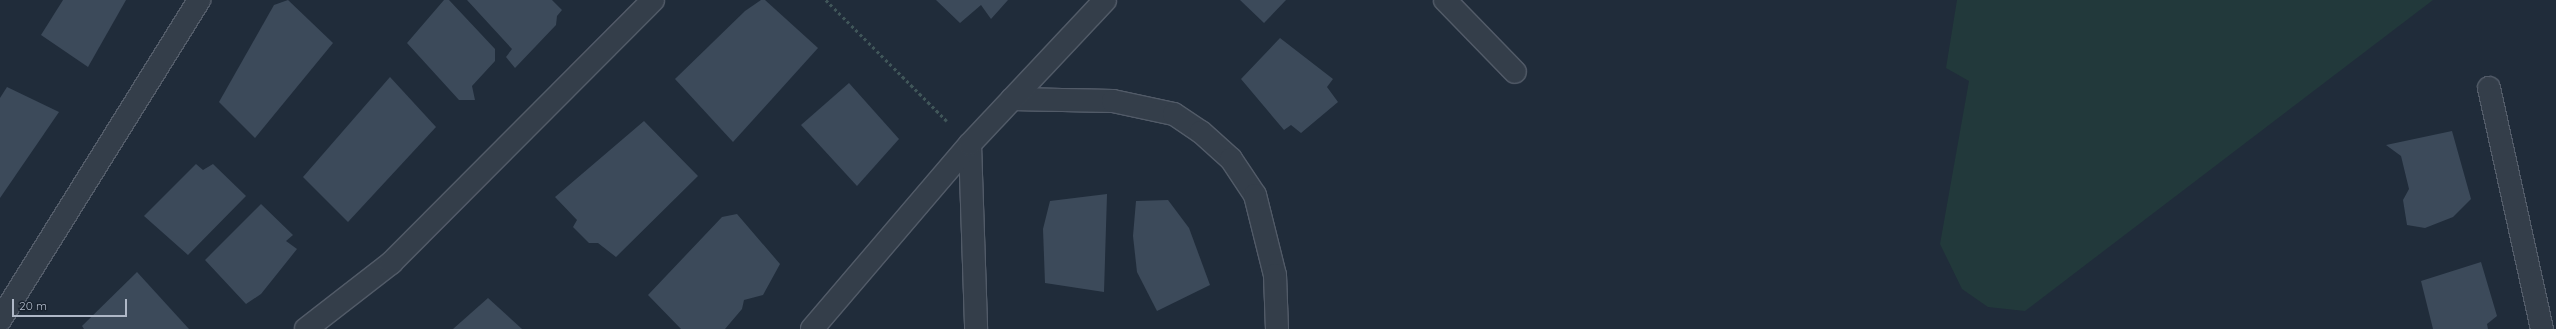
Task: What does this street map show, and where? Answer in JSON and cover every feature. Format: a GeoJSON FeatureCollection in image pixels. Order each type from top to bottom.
{"type":"FeatureCollection","features":[{"type":"Feature","properties":{"kind":"street"},"geometry":{"type":"LineString","coordinates":[[0,320],[199,0]]}},
{"type":"Feature","properties":{"kind":"street"},"geometry":{"type":"LineString","coordinates":[[306,329],[390,263],[653,0]]}},
{"type":"Feature","properties":{"kind":"street"},"geometry":{"type":"LineString","coordinates":[[812,329],[970,144],[1105,0]]}},
{"type":"Feature","properties":{"kind":"street"},"geometry":{"type":"LineString","coordinates":[[1445,0],[1515,72]]}},
{"type":"Feature","properties":{"kind":"street"},"geometry":{"type":"LineString","coordinates":[[2489,88],[2542,329]]}},
{"type":"Feature","properties":{"kind":"street"},"geometry":{"type":"LineString","coordinates":[[1012,99],[1113,101],[1174,114],[1201,132],[1231,158],[1255,195],[1275,275],[1278,329]]}},
{"type":"Feature","properties":{"kind":"street"},"geometry":{"type":"LineString","coordinates":[[970,144],[976,329]]}},
{"type":"Feature","properties":{"kind":"path"},"geometry":{"type":"LineString","coordinates":[[826,0],[970,144]]}},
{"type":"Feature","properties":{"kind":"green space"},"geometry":{"type":"Polygon","coordinates":[[[1957,0],[2433,0],[2025,311],[1988,307],[1962,289],[1940,244],[1969,81],[1946,68],[1957,0]]]}},
{"type":"Feature","properties":{"kind":"building"},"geometry":{"type":"Polygon","coordinates":[[[63,0],[126,0],[88,67],[41,35],[63,0]]]}},
{"type":"Feature","properties":{"kind":"building"},"geometry":{"type":"Polygon","coordinates":[[[288,0],[333,43],[255,138],[219,102],[274,5],[288,0]]]}},
{"type":"Feature","properties":{"kind":"building"},"geometry":{"type":"Polygon","coordinates":[[[444,0],[449,0],[495,49],[495,61],[472,86],[475,100],[459,100],[407,43],[444,0]]]}},
{"type":"Feature","properties":{"kind":"building"},"geometry":{"type":"Polygon","coordinates":[[[467,0],[552,0],[562,10],[557,16],[556,25],[515,68],[506,57],[512,49],[467,0]]]}},
{"type":"Feature","properties":{"kind":"building"},"geometry":{"type":"Polygon","coordinates":[[[761,0],[765,0],[818,48],[733,142],[675,79],[745,11],[761,0]]]}},
{"type":"Feature","properties":{"kind":"building"},"geometry":{"type":"Polygon","coordinates":[[[936,0],[1008,0],[991,19],[981,5],[960,23],[936,0]]]}},
{"type":"Feature","properties":{"kind":"building"},"geometry":{"type":"Polygon","coordinates":[[[1240,0],[1286,0],[1264,23],[1240,0]]]}},
{"type":"Feature","properties":{"kind":"building"},"geometry":{"type":"Polygon","coordinates":[[[1280,38],[1333,79],[1327,87],[1338,102],[1301,133],[1291,125],[1284,130],[1241,79],[1280,38]]]}},
{"type":"Feature","properties":{"kind":"building"},"geometry":{"type":"Polygon","coordinates":[[[390,77],[436,127],[348,222],[303,177],[390,77]]]}},
{"type":"Feature","properties":{"kind":"building"},"geometry":{"type":"Polygon","coordinates":[[[849,83],[899,139],[857,186],[801,125],[849,83]]]}},
{"type":"Feature","properties":{"kind":"building"},"geometry":{"type":"Polygon","coordinates":[[[7,87],[59,112],[0,198],[0,98],[7,87]]]}},
{"type":"Feature","properties":{"kind":"building"},"geometry":{"type":"Polygon","coordinates":[[[644,121],[698,176],[616,257],[598,243],[589,243],[573,227],[577,220],[555,197],[644,121]]]}},
{"type":"Feature","properties":{"kind":"building"},"geometry":{"type":"Polygon","coordinates":[[[2452,131],[2471,199],[2453,217],[2425,228],[2407,225],[2403,200],[2409,189],[2401,156],[2386,145],[2452,131]]]}},
{"type":"Feature","properties":{"kind":"building"},"geometry":{"type":"Polygon","coordinates":[[[196,164],[203,170],[213,164],[246,196],[188,255],[144,216],[196,164]]]}},
{"type":"Feature","properties":{"kind":"building"},"geometry":{"type":"Polygon","coordinates":[[[1107,194],[1104,292],[1045,283],[1043,229],[1050,201],[1107,194]]]}},
{"type":"Feature","properties":{"kind":"building"},"geometry":{"type":"Polygon","coordinates":[[[1168,200],[1189,228],[1210,285],[1157,311],[1137,272],[1133,236],[1136,201],[1168,200]]]}},
{"type":"Feature","properties":{"kind":"building"},"geometry":{"type":"Polygon","coordinates":[[[261,204],[293,235],[286,241],[297,249],[261,294],[246,304],[205,260],[261,204]]]}},
{"type":"Feature","properties":{"kind":"building"},"geometry":{"type":"Polygon","coordinates":[[[737,214],[780,264],[763,295],[744,300],[742,309],[725,329],[681,329],[648,295],[722,217],[737,214]]]}},
{"type":"Feature","properties":{"kind":"building"},"geometry":{"type":"Polygon","coordinates":[[[2481,262],[2497,316],[2487,324],[2488,329],[2433,329],[2421,281],[2481,262]]]}},
{"type":"Feature","properties":{"kind":"building"},"geometry":{"type":"Polygon","coordinates":[[[137,272],[189,329],[84,329],[82,326],[137,272]]]}},
{"type":"Feature","properties":{"kind":"building"},"geometry":{"type":"Polygon","coordinates":[[[488,298],[522,329],[453,329],[488,298]]]}}]}
